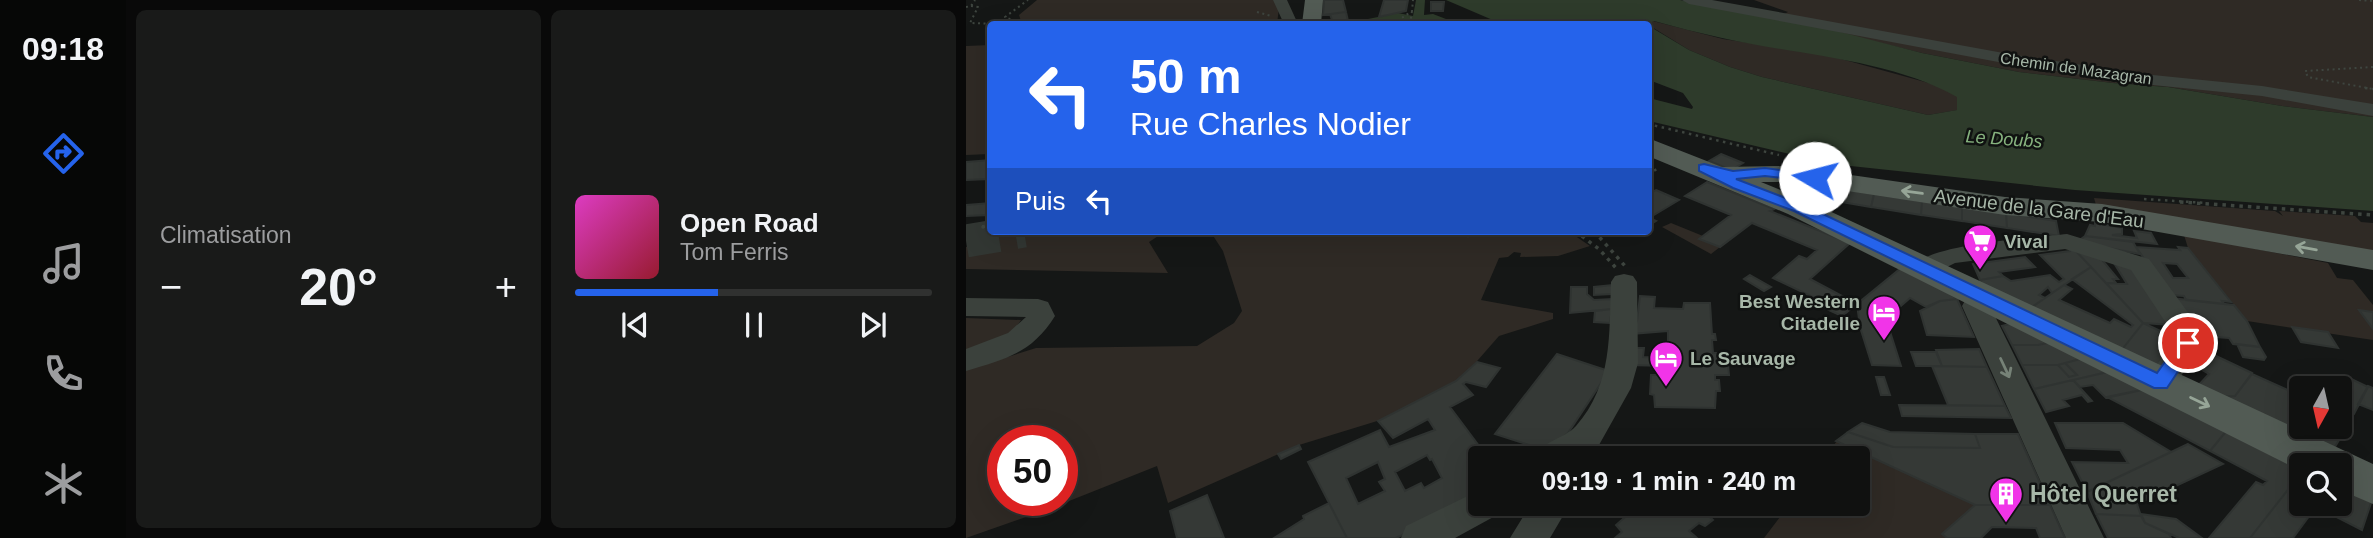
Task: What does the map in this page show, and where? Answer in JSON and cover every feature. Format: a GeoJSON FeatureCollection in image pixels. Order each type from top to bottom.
{"type":"FeatureCollection","features":[{"type":"Feature","properties":{"kind":"main road"},"geometry":{"type":"LineString","coordinates":[[1312,21],[1314,0]]}},
{"type":"Feature","properties":{"kind":"main road"},"geometry":{"type":"LineString","coordinates":[[1652,142],[1738,185],[1799,208],[2306,453]]}},
{"type":"Feature","properties":{"kind":"main road","name":"Avenue de la Gare d'Eau"},"geometry":{"type":"LineString","coordinates":[[1704,168],[1733,175],[1765,172],[1788,174],[2005,205],[2102,212],[2373,260]]}},
{"type":"Feature","properties":{"kind":"main road"},"geometry":{"type":"LineString","coordinates":[[2352,475],[2373,485]]}},
{"type":"Feature","properties":{"kind":"street"},"geometry":{"type":"LineString","coordinates":[[1280,0],[1290,21]]}},
{"type":"Feature","properties":{"kind":"street","name":"Chemin de Mazagran"},"geometry":{"type":"LineString","coordinates":[[1689,0],[2079,71],[2252,90],[2373,110]]}},
{"type":"Feature","properties":{"kind":"street","name":"Chemin de Mazagran"},"geometry":{"type":"LineString","coordinates":[[1748,0],[1785,13],[1780,16]]}},
{"type":"Feature","properties":{"kind":"street"},"geometry":{"type":"LineString","coordinates":[[2054,209],[2069,220],[2073,229],[2067,241]]}},
{"type":"Feature","properties":{"kind":"street"},"geometry":{"type":"LineString","coordinates":[[1924,268],[1949,256],[2067,241],[2140,265],[2182,325],[2188,343],[2160,383]]}},
{"type":"Feature","properties":{"kind":"street"},"geometry":{"type":"LineString","coordinates":[[1584,446],[1615,388],[1623,363],[1624,282]]}},
{"type":"Feature","properties":{"kind":"street"},"geometry":{"type":"LineString","coordinates":[[1981,296],[1976,306],[2085,538]]}},
{"type":"Feature","properties":{"kind":"street"},"geometry":{"type":"LineString","coordinates":[[966,307],[1038,308],[1041,316],[1036,326],[1022,340],[966,360]]}},
{"type":"Feature","properties":{"kind":"street"},"geometry":{"type":"LineString","coordinates":[[1420,538],[1468,512]]}},
{"type":"Feature","properties":{"kind":"street"},"geometry":{"type":"LineString","coordinates":[[1530,538],[1544,516]]}},
{"type":"Feature","properties":{"kind":"path"},"geometry":{"type":"LineString","coordinates":[[971,6],[975,0]]}},
{"type":"Feature","properties":{"kind":"path"},"geometry":{"type":"LineString","coordinates":[[1008,21],[1012,20],[1005,17],[1028,0]]}},
{"type":"Feature","properties":{"kind":"path"},"geometry":{"type":"LineString","coordinates":[[1410,21],[1413,0]]}},
{"type":"Feature","properties":{"kind":"path"},"geometry":{"type":"LineString","coordinates":[[2359,0],[2373,1]]}},
{"type":"Feature","properties":{"kind":"path"},"geometry":{"type":"LineString","coordinates":[[966,7],[978,7],[968,22]]}},
{"type":"Feature","properties":{"kind":"path"},"geometry":{"type":"LineString","coordinates":[[1398,21],[1412,11]]}},
{"type":"Feature","properties":{"kind":"path"},"geometry":{"type":"LineString","coordinates":[[968,22],[987,23]]}},
{"type":"Feature","properties":{"kind":"path"},"geometry":{"type":"LineString","coordinates":[[2373,67],[2305,71],[2308,76],[2373,89]]}},
{"type":"Feature","properties":{"kind":"path"},"geometry":{"type":"LineString","coordinates":[[1652,141],[1787,157]]}},
{"type":"Feature","properties":{"kind":"path"},"geometry":{"type":"LineString","coordinates":[[2132,199],[2373,215]]}},
{"type":"Feature","properties":{"kind":"path"},"geometry":{"type":"LineString","coordinates":[[1580,235],[1614,263],[1624,282]]}},
{"type":"Feature","properties":{"kind":"path"},"geometry":{"type":"LineString","coordinates":[[1598,235],[1625,265],[1624,282]]}},
{"type":"Feature","properties":{"kind":"shaded area"},"geometry":{"type":"Polygon","coordinates":[[[1037,0],[1280,0],[1277,21],[1021,21],[1019,15],[1037,0]]]}},
{"type":"Feature","properties":{"kind":"shaded area"},"geometry":{"type":"Polygon","coordinates":[[[1754,0],[2373,0],[2373,117],[2282,106],[2168,87],[2019,72],[1922,53],[1777,18],[1788,12],[1754,0]]]}},
{"type":"Feature","properties":{"kind":"shaded area"},"geometry":{"type":"Polygon","coordinates":[[[1652,22],[1723,39],[1823,54],[1936,85],[1957,96],[1958,110],[1928,115],[1762,77],[1689,50],[1652,27],[1652,22]]]}},
{"type":"Feature","properties":{"kind":"shaded area"},"geometry":{"type":"Polygon","coordinates":[[[987,45],[987,154],[966,155],[966,46],[987,45]]]}},
{"type":"Feature","properties":{"kind":"shaded area"},"geometry":{"type":"Polygon","coordinates":[[[2094,198],[2275,211],[2283,216],[2279,211],[2355,216],[2361,222],[2373,223],[2373,254],[2096,205],[2094,198]]]}},
{"type":"Feature","properties":{"kind":"shaded area"},"geometry":{"type":"Polygon","coordinates":[[[1671,223],[1703,236],[1700,239],[1720,247],[1711,254],[1662,227],[1671,223]]]}},
{"type":"Feature","properties":{"kind":"shaded area"},"geometry":{"type":"Polygon","coordinates":[[[987,225],[987,235],[1160,235],[1149,242],[1168,273],[966,269],[966,247],[977,242],[985,232],[979,232],[987,225]]]}},
{"type":"Feature","properties":{"kind":"shaded area"},"geometry":{"type":"Polygon","coordinates":[[[1213,235],[1574,235],[1590,246],[1558,256],[1520,257],[1521,253],[1514,252],[1508,257],[1499,258],[1481,300],[1553,313],[1553,319],[1499,336],[1456,381],[1387,418],[1299,445],[1168,503],[1157,466],[1078,497],[1078,425],[987,425],[987,516],[1029,516],[966,538],[966,370],[1036,348],[1197,346],[1234,323],[1242,311],[1223,251],[1213,235]]]}},
{"type":"Feature","properties":{"kind":"shaded area"},"geometry":{"type":"Polygon","coordinates":[[[2184,235],[2328,263],[2337,278],[2353,280],[2373,305],[2373,340],[2247,321],[2188,248],[2184,235]]]}},
{"type":"Feature","properties":{"kind":"shaded area"},"geometry":{"type":"Polygon","coordinates":[[[966,318],[1021,320],[1009,338],[966,351],[966,318]]]}},
{"type":"Feature","properties":{"kind":"shaded area"},"geometry":{"type":"Polygon","coordinates":[[[1837,441],[1848,446],[1833,446],[1837,441]]]}},
{"type":"Feature","properties":{"kind":"shaded area"},"geometry":{"type":"Polygon","coordinates":[[[1870,456],[1975,505],[1942,534],[1947,538],[1764,538],[1781,516],[1870,516],[1870,456]]]}},
{"type":"Feature","properties":{"kind":"water"},"geometry":{"type":"Polygon","coordinates":[[[1416,0],[1425,0],[1424,15],[1433,14],[1451,21],[1358,21],[1398,13],[1413,16],[1416,0]]]}},
{"type":"Feature","properties":{"kind":"water","name":"Le Doubs"},"geometry":{"type":"Polygon","coordinates":[[[1446,0],[1680,0],[1829,29],[1922,53],[2019,72],[2168,87],[2282,106],[2373,117],[2373,211],[2075,190],[1832,164],[1652,122],[1652,99],[1692,109],[1693,107],[1683,93],[1652,81],[1652,28],[1689,50],[1730,67],[1762,77],[1928,115],[1957,110],[1957,97],[1930,84],[1873,66],[1751,44],[1654,21],[1495,21],[1446,0]]]}},
{"type":"Feature","properties":{"kind":"building"},"geometry":{"type":"Polygon","coordinates":[[[1324,0],[1343,0],[1346,12],[1323,15],[1324,0]]]}},
{"type":"Feature","properties":{"kind":"building"},"geometry":{"type":"Polygon","coordinates":[[[1384,0],[1408,0],[1406,11],[1379,17],[1384,0]]]}},
{"type":"Feature","properties":{"kind":"building"},"geometry":{"type":"Polygon","coordinates":[[[1431,2],[1444,2],[1443,11],[1431,11],[1431,2]]]}},
{"type":"Feature","properties":{"kind":"building"},"geometry":{"type":"Polygon","coordinates":[[[1346,12],[1348,21],[1332,21],[1330,14],[1346,12]]]}},
{"type":"Feature","properties":{"kind":"building"},"geometry":{"type":"Polygon","coordinates":[[[1721,154],[1743,163],[1731,170],[1709,161],[1721,154]]]}},
{"type":"Feature","properties":{"kind":"building"},"geometry":{"type":"Polygon","coordinates":[[[987,160],[987,179],[966,180],[966,162],[987,160]]]}},
{"type":"Feature","properties":{"kind":"building"},"geometry":{"type":"Polygon","coordinates":[[[1790,181],[1844,189],[1841,202],[1785,194],[1790,181]]]}},
{"type":"Feature","properties":{"kind":"building"},"geometry":{"type":"Polygon","coordinates":[[[1707,182],[1850,243],[1810,279],[1857,304],[1842,316],[1809,301],[1813,297],[1773,278],[1799,256],[1807,259],[1817,250],[1752,223],[1720,247],[1699,239],[1731,215],[1685,196],[1707,182]]]}},
{"type":"Feature","properties":{"kind":"building"},"geometry":{"type":"Polygon","coordinates":[[[1844,189],[1874,194],[1871,207],[1841,202],[1844,189]]]}},
{"type":"Feature","properties":{"kind":"building"},"geometry":{"type":"Polygon","coordinates":[[[1656,190],[1679,200],[1652,216],[1652,192],[1656,190]]]}},
{"type":"Feature","properties":{"kind":"building"},"geometry":{"type":"Polygon","coordinates":[[[1874,194],[1922,201],[1921,215],[1871,207],[1874,194]]]}},
{"type":"Feature","properties":{"kind":"building"},"geometry":{"type":"Polygon","coordinates":[[[1922,201],[1962,207],[1962,221],[1921,215],[1922,201]]]}},
{"type":"Feature","properties":{"kind":"building"},"geometry":{"type":"Polygon","coordinates":[[[987,203],[987,215],[966,216],[966,205],[987,203]]]}},
{"type":"Feature","properties":{"kind":"building"},"geometry":{"type":"Polygon","coordinates":[[[1962,207],[2006,213],[2007,228],[1962,221],[1962,207]]]}},
{"type":"Feature","properties":{"kind":"building"},"geometry":{"type":"Polygon","coordinates":[[[2006,213],[2056,221],[2059,236],[2007,228],[2006,213]]]}},
{"type":"Feature","properties":{"kind":"building"},"geometry":{"type":"Polygon","coordinates":[[[2095,223],[2122,228],[2122,234],[2112,235],[2137,238],[2134,231],[2151,233],[2157,244],[2085,236],[2090,225],[2095,226],[2095,223]]]}},
{"type":"Feature","properties":{"kind":"building"},"geometry":{"type":"Polygon","coordinates":[[[2085,236],[2133,242],[2140,254],[2077,242],[2085,236]]]}},
{"type":"Feature","properties":{"kind":"building"},"geometry":{"type":"Polygon","coordinates":[[[2070,245],[2091,267],[2052,293],[2048,287],[2039,295],[2045,298],[2029,309],[1983,287],[1980,280],[2003,276],[2011,281],[2050,275],[2059,282],[2064,279],[2040,255],[2070,251],[2070,245]]]}},
{"type":"Feature","properties":{"kind":"building"},"geometry":{"type":"Polygon","coordinates":[[[2136,247],[2180,250],[2178,247],[2188,248],[2231,302],[2222,301],[2224,304],[2186,300],[2184,296],[2169,295],[2136,247]],[[2163,263],[2173,278],[2188,278],[2177,264],[2163,263]]]}},
{"type":"Feature","properties":{"kind":"building"},"geometry":{"type":"Polygon","coordinates":[[[2073,248],[2099,256],[2118,279],[2113,279],[2116,283],[2106,283],[2073,248]]]}},
{"type":"Feature","properties":{"kind":"building"},"geometry":{"type":"Polygon","coordinates":[[[2025,257],[2035,267],[1999,272],[2003,276],[1980,280],[1973,264],[2025,257]]]}},
{"type":"Feature","properties":{"kind":"building"},"geometry":{"type":"Polygon","coordinates":[[[2112,260],[2135,268],[2173,325],[2143,323],[2106,283],[2127,284],[2112,260]]]}},
{"type":"Feature","properties":{"kind":"building"},"geometry":{"type":"Polygon","coordinates":[[[2091,267],[2143,323],[2120,352],[2029,309],[2064,285],[2072,289],[2059,300],[2110,323],[2114,319],[2131,327],[2133,325],[2072,279],[2091,267]]]}},
{"type":"Feature","properties":{"kind":"building"},"geometry":{"type":"Polygon","coordinates":[[[1901,268],[1957,299],[1940,301],[1926,307],[1910,298],[1886,319],[1901,366],[1872,365],[1860,327],[1857,304],[1901,268]]]}},
{"type":"Feature","properties":{"kind":"building"},"geometry":{"type":"Polygon","coordinates":[[[1750,275],[1771,287],[1764,291],[1744,279],[1750,275]]]}},
{"type":"Feature","properties":{"kind":"building"},"geometry":{"type":"Polygon","coordinates":[[[1612,285],[1612,294],[1594,295],[1594,287],[1612,285]]]}},
{"type":"Feature","properties":{"kind":"building"},"geometry":{"type":"Polygon","coordinates":[[[1571,287],[1587,287],[1587,294],[1594,300],[1612,299],[1612,309],[1570,313],[1571,287]]]}},
{"type":"Feature","properties":{"kind":"building"},"geometry":{"type":"Polygon","coordinates":[[[1640,296],[1655,297],[1654,308],[1683,309],[1684,303],[1710,303],[1712,334],[1715,334],[1716,340],[1712,340],[1713,353],[1727,353],[1729,375],[1715,375],[1715,380],[1719,380],[1720,391],[1716,391],[1715,408],[1655,407],[1654,395],[1650,394],[1651,375],[1668,375],[1668,366],[1628,365],[1629,348],[1644,348],[1643,357],[1668,358],[1668,331],[1630,334],[1637,321],[1640,296]]]}},
{"type":"Feature","properties":{"kind":"building"},"geometry":{"type":"Polygon","coordinates":[[[2171,298],[2234,305],[2247,321],[2260,347],[2233,344],[2229,338],[2215,337],[2217,341],[2195,338],[2171,298]]]}},
{"type":"Feature","properties":{"kind":"building"},"geometry":{"type":"Polygon","coordinates":[[[1957,299],[1974,337],[1927,335],[1920,311],[1940,301],[1957,299]]]}},
{"type":"Feature","properties":{"kind":"building"},"geometry":{"type":"Polygon","coordinates":[[[1612,309],[1610,323],[1594,322],[1595,311],[1612,309]]]}},
{"type":"Feature","properties":{"kind":"building"},"geometry":{"type":"Polygon","coordinates":[[[2359,310],[2373,312],[2373,329],[2359,310]]]}},
{"type":"Feature","properties":{"kind":"building"},"geometry":{"type":"Polygon","coordinates":[[[2013,323],[2052,342],[2012,345],[2002,326],[2013,323]]]}},
{"type":"Feature","properties":{"kind":"building"},"geometry":{"type":"Polygon","coordinates":[[[2143,323],[2178,339],[2157,369],[2120,352],[2143,323]]]}},
{"type":"Feature","properties":{"kind":"building"},"geometry":{"type":"Polygon","coordinates":[[[2292,327],[2328,332],[2338,348],[2301,342],[2292,327]]]}},
{"type":"Feature","properties":{"kind":"building"},"geometry":{"type":"Polygon","coordinates":[[[2052,342],[2084,358],[2058,365],[2022,365],[2012,345],[2038,345],[2052,342]]]}},
{"type":"Feature","properties":{"kind":"building"},"geometry":{"type":"Polygon","coordinates":[[[2237,344],[2260,347],[2266,357],[2264,360],[2243,357],[2237,344]]]}},
{"type":"Feature","properties":{"kind":"building"},"geometry":{"type":"Polygon","coordinates":[[[2197,347],[2252,373],[2235,396],[2216,397],[2196,388],[2209,374],[2202,370],[2202,365],[2189,358],[2197,347]]]}},
{"type":"Feature","properties":{"kind":"building"},"geometry":{"type":"Polygon","coordinates":[[[1979,349],[1987,367],[1942,366],[1936,350],[1979,349]]]}},
{"type":"Feature","properties":{"kind":"building"},"geometry":{"type":"Polygon","coordinates":[[[1911,352],[1936,352],[1942,366],[1916,366],[1911,352]]]}},
{"type":"Feature","properties":{"kind":"building"},"geometry":{"type":"Polygon","coordinates":[[[1557,354],[1609,371],[1568,433],[1554,446],[1532,446],[1495,434],[1557,354]]]}},
{"type":"Feature","properties":{"kind":"building"},"geometry":{"type":"Polygon","coordinates":[[[2084,358],[2112,371],[2034,389],[2022,365],[2058,365],[2069,377],[2077,375],[2065,363],[2084,358]]]}},
{"type":"Feature","properties":{"kind":"building"},"geometry":{"type":"Polygon","coordinates":[[[1477,362],[1500,368],[1486,387],[1466,382],[1463,384],[1473,395],[1450,407],[1479,446],[1468,446],[1468,501],[1446,515],[1396,538],[1347,538],[1308,462],[1380,430],[1389,447],[1435,430],[1428,419],[1393,438],[1378,421],[1456,381],[1477,362]],[[1427,455],[1395,472],[1405,491],[1421,483],[1424,488],[1442,478],[1432,459],[1427,455]],[[1378,462],[1346,478],[1358,504],[1385,491],[1379,482],[1385,479],[1378,462]]]}},
{"type":"Feature","properties":{"kind":"building"},"geometry":{"type":"Polygon","coordinates":[[[2065,363],[2077,375],[2069,377],[2058,365],[2065,363]]]}},
{"type":"Feature","properties":{"kind":"building"},"geometry":{"type":"Polygon","coordinates":[[[1932,366],[1987,367],[2005,406],[1948,405],[1932,366]]]}},
{"type":"Feature","properties":{"kind":"building"},"geometry":{"type":"Polygon","coordinates":[[[2112,371],[2146,389],[2106,398],[2093,385],[2080,387],[2073,380],[2112,371]]]}},
{"type":"Feature","properties":{"kind":"building"},"geometry":{"type":"Polygon","coordinates":[[[2252,374],[2289,391],[2289,432],[2216,397],[2235,396],[2252,374]]]}},
{"type":"Feature","properties":{"kind":"building"},"geometry":{"type":"Polygon","coordinates":[[[1876,377],[1884,377],[1890,395],[1881,395],[1876,377]]]}},
{"type":"Feature","properties":{"kind":"building"},"geometry":{"type":"Polygon","coordinates":[[[2352,379],[2368,387],[2354,414],[2352,413],[2352,379]]]}},
{"type":"Feature","properties":{"kind":"building"},"geometry":{"type":"Polygon","coordinates":[[[2073,380],[2092,401],[2088,402],[2082,395],[2063,400],[2069,406],[2046,412],[2034,389],[2073,380]]]}},
{"type":"Feature","properties":{"kind":"building"},"geometry":{"type":"Polygon","coordinates":[[[2368,386],[2373,388],[2373,410],[2358,404],[2368,386]]]}},
{"type":"Feature","properties":{"kind":"building"},"geometry":{"type":"Polygon","coordinates":[[[2146,389],[2228,429],[2210,451],[2107,397],[2146,389]]]}},
{"type":"Feature","properties":{"kind":"building"},"geometry":{"type":"Polygon","coordinates":[[[1899,405],[2005,406],[2011,418],[1902,416],[1899,405]]]}},
{"type":"Feature","properties":{"kind":"building"},"geometry":{"type":"Polygon","coordinates":[[[1862,423],[1890,432],[1975,434],[1980,448],[1893,447],[1848,432],[1862,423]]]}},
{"type":"Feature","properties":{"kind":"building"},"geometry":{"type":"Polygon","coordinates":[[[2055,423],[2123,423],[2171,452],[2087,492],[2072,462],[2128,463],[2120,450],[2066,448],[2055,423]]]}},
{"type":"Feature","properties":{"kind":"building"},"geometry":{"type":"Polygon","coordinates":[[[2228,429],[2289,460],[2289,488],[2250,538],[2209,538],[2256,482],[2263,485],[2267,481],[2210,451],[2228,429]]]}},
{"type":"Feature","properties":{"kind":"building"},"geometry":{"type":"Polygon","coordinates":[[[1848,432],[1893,447],[1980,448],[1975,434],[2018,434],[2050,505],[1975,505],[1870,457],[1870,446],[1847,446],[1836,441],[1848,432]]]}},
{"type":"Feature","properties":{"kind":"building"},"geometry":{"type":"Polygon","coordinates":[[[2305,439],[2340,439],[2332,452],[2305,439]]]}},
{"type":"Feature","properties":{"kind":"building"},"geometry":{"type":"Polygon","coordinates":[[[2188,444],[2223,464],[2137,504],[2141,516],[2096,514],[2087,492],[2188,444]]]}},
{"type":"Feature","properties":{"kind":"building"},"geometry":{"type":"Polygon","coordinates":[[[1299,445],[1301,449],[1281,459],[1278,454],[1299,445]]]}},
{"type":"Feature","properties":{"kind":"building"},"geometry":{"type":"Polygon","coordinates":[[[2289,488],[2289,516],[2309,516],[2293,538],[2250,538],[2289,488]]]}},
{"type":"Feature","properties":{"kind":"building"},"geometry":{"type":"Polygon","coordinates":[[[2352,490],[2372,500],[2362,530],[2335,516],[2352,516],[2352,490]]]}},
{"type":"Feature","properties":{"kind":"building"},"geometry":{"type":"Polygon","coordinates":[[[1207,495],[1224,538],[1177,538],[1170,511],[1207,495]]]}},
{"type":"Feature","properties":{"kind":"building"},"geometry":{"type":"Polygon","coordinates":[[[1329,503],[1347,538],[1274,538],[1304,519],[1303,516],[1329,503]]]}},
{"type":"Feature","properties":{"kind":"building","name":"Hôtel Querret"},"geometry":{"type":"Polygon","coordinates":[[[1975,505],[2050,505],[2065,538],[2040,538],[2036,528],[1992,527],[1981,538],[1947,538],[1942,534],[1975,505]]]}},
{"type":"Feature","properties":{"kind":"building"},"geometry":{"type":"Polygon","coordinates":[[[2096,514],[2141,516],[2145,523],[2169,534],[2171,538],[2108,538],[2096,514]]]}},
{"type":"Feature","properties":{"kind":"building"},"geometry":{"type":"Polygon","coordinates":[[[2141,514],[2176,519],[2202,538],[2179,538],[2145,523],[2141,514]]]}},
{"type":"Feature","properties":{"kind":"building"},"geometry":{"type":"Polygon","coordinates":[[[1622,516],[1709,516],[1713,520],[1705,526],[1699,523],[1689,531],[1697,538],[1615,538],[1622,532],[1616,525],[1624,518],[1622,516]]]}},
{"type":"Feature","properties":{"kind":"tunnel"},"geometry":{"type":"LineString","coordinates":[[966,241],[1001,235]]}},
{"type":"Feature","properties":{"kind":"place","name":"Vival"},"geometry":{"type":"Point","coordinates":[1980,271]}},
{"type":"Feature","properties":{"kind":"place","name":"Best Western Citadelle"},"geometry":{"type":"Point","coordinates":[1884,342]}},
{"type":"Feature","properties":{"kind":"place","name":"Le Sauvage"},"geometry":{"type":"Point","coordinates":[1666,388]}},
{"type":"Feature","properties":{"kind":"place","name":"Hôtel Querret"},"geometry":{"type":"Point","coordinates":[2006,524]}},
{"type":"Feature","properties":{"kind":"route"},"geometry":{"type":"LineString","coordinates":[[1815,178],[1765,172],[1733,175],[1704,168],[1738,185],[1799,208],[2160,383],[2188,343]]}}]}
